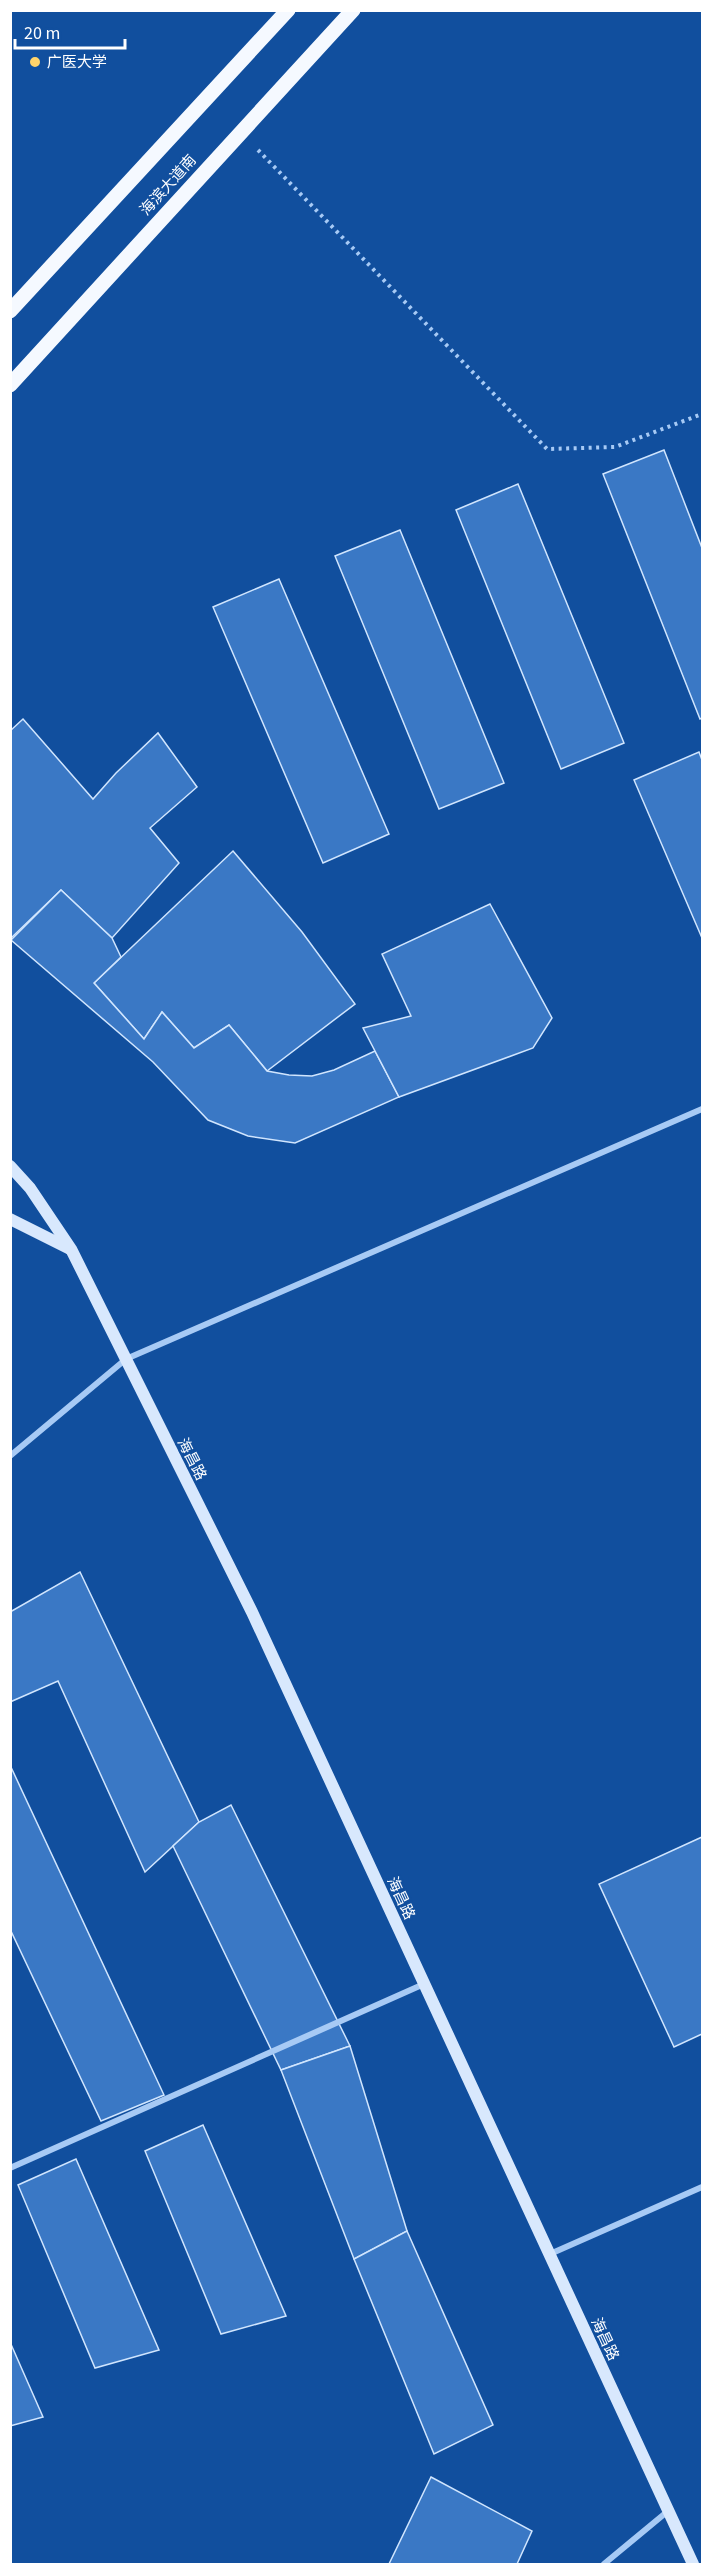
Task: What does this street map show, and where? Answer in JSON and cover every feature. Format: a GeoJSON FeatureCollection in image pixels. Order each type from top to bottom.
{"type":"FeatureCollection","features":[{"type":"Feature","properties":{"kind":"main road","name":"海滨大道南"},"geometry":{"type":"LineString","coordinates":[[10,311],[288,10]]}},
{"type":"Feature","properties":{"kind":"main road","name":"海滨大道南"},"geometry":{"type":"LineString","coordinates":[[10,385],[354,10]]}},
{"type":"Feature","properties":{"kind":"street"},"geometry":{"type":"LineString","coordinates":[[10,1456],[126,1359],[702,1109]]}},
{"type":"Feature","properties":{"kind":"street","name":"海昌路"},"geometry":{"type":"LineString","coordinates":[[10,1166],[30,1188],[71,1249],[252,1611],[693,2565]]}},
{"type":"Feature","properties":{"kind":"street"},"geometry":{"type":"LineString","coordinates":[[10,1219],[71,1249]]}},
{"type":"Feature","properties":{"kind":"street"},"geometry":{"type":"LineString","coordinates":[[10,2168],[424,1983]]}},
{"type":"Feature","properties":{"kind":"street"},"geometry":{"type":"LineString","coordinates":[[550,2254],[702,2187]]}},
{"type":"Feature","properties":{"kind":"street"},"geometry":{"type":"LineString","coordinates":[[604,2565],[668,2510]]}},
{"type":"Feature","properties":{"kind":"path"},"geometry":{"type":"LineString","coordinates":[[241,132],[548,449],[615,447],[702,414]]}},
{"type":"Feature","properties":{"kind":"building"},"geometry":{"type":"Polygon","coordinates":[[[664,450],[702,548],[702,718],[700,719],[603,474],[664,450]]]}},
{"type":"Feature","properties":{"kind":"building"},"geometry":{"type":"Polygon","coordinates":[[[518,484],[624,743],[561,769],[456,510],[518,484]]]}},
{"type":"Feature","properties":{"kind":"building"},"geometry":{"type":"Polygon","coordinates":[[[400,530],[504,783],[439,809],[335,556],[400,530]]]}},
{"type":"Feature","properties":{"kind":"building"},"geometry":{"type":"Polygon","coordinates":[[[279,579],[389,834],[323,863],[213,607],[279,579]]]}},
{"type":"Feature","properties":{"kind":"building"},"geometry":{"type":"Polygon","coordinates":[[[23,719],[93,799],[116,773],[158,733],[197,787],[150,828],[179,863],[112,938],[61,890],[10,939],[10,731],[23,719]]]}},
{"type":"Feature","properties":{"kind":"building"},"geometry":{"type":"Polygon","coordinates":[[[699,752],[702,760],[702,938],[634,780],[699,752]]]}},
{"type":"Feature","properties":{"kind":"building"},"geometry":{"type":"Polygon","coordinates":[[[233,851],[302,932],[355,1004],[267,1071],[229,1025],[194,1048],[162,1012],[144,1039],[94,983],[233,851]]]}},
{"type":"Feature","properties":{"kind":"building"},"geometry":{"type":"Polygon","coordinates":[[[61,890],[112,938],[121,957],[94,983],[144,1039],[162,1012],[194,1048],[229,1025],[267,1071],[289,1075],[312,1076],[334,1070],[375,1051],[399,1097],[295,1143],[248,1136],[208,1120],[153,1062],[11,940],[61,890]]]}},
{"type":"Feature","properties":{"kind":"building"},"geometry":{"type":"Polygon","coordinates":[[[490,904],[552,1018],[533,1048],[399,1097],[363,1028],[411,1016],[382,954],[490,904]]]}},
{"type":"Feature","properties":{"kind":"building"},"geometry":{"type":"Polygon","coordinates":[[[80,1572],[199,1822],[145,1872],[58,1681],[10,1702],[10,1612],[80,1572]]]}},
{"type":"Feature","properties":{"kind":"building"},"geometry":{"type":"Polygon","coordinates":[[[10,1765],[164,2095],[101,2121],[10,1929],[10,1765]]]}},
{"type":"Feature","properties":{"kind":"building"},"geometry":{"type":"Polygon","coordinates":[[[231,1805],[350,2046],[281,2070],[173,1846],[199,1822],[231,1805]]]}},
{"type":"Feature","properties":{"kind":"building"},"geometry":{"type":"Polygon","coordinates":[[[702,1837],[702,2034],[674,2047],[599,1884],[702,1837]]]}},
{"type":"Feature","properties":{"kind":"building"},"geometry":{"type":"Polygon","coordinates":[[[350,2046],[407,2231],[354,2259],[281,2070],[350,2046]]]}},
{"type":"Feature","properties":{"kind":"building"},"geometry":{"type":"Polygon","coordinates":[[[203,2125],[286,2316],[221,2334],[145,2151],[203,2125]]]}},
{"type":"Feature","properties":{"kind":"building"},"geometry":{"type":"Polygon","coordinates":[[[76,2159],[159,2350],[95,2368],[18,2185],[76,2159]]]}},
{"type":"Feature","properties":{"kind":"building"},"geometry":{"type":"Polygon","coordinates":[[[407,2231],[493,2425],[434,2454],[354,2259],[407,2231]]]}},
{"type":"Feature","properties":{"kind":"building"},"geometry":{"type":"Polygon","coordinates":[[[10,2342],[43,2417],[10,2426],[10,2342]]]}},
{"type":"Feature","properties":{"kind":"building"},"geometry":{"type":"Polygon","coordinates":[[[431,2477],[532,2531],[517,2564],[389,2564],[431,2477]]]}},
{"type":"Feature","properties":{"kind":"place","name":"广医大学"},"geometry":{"type":"Point","coordinates":[35,62]}}]}
